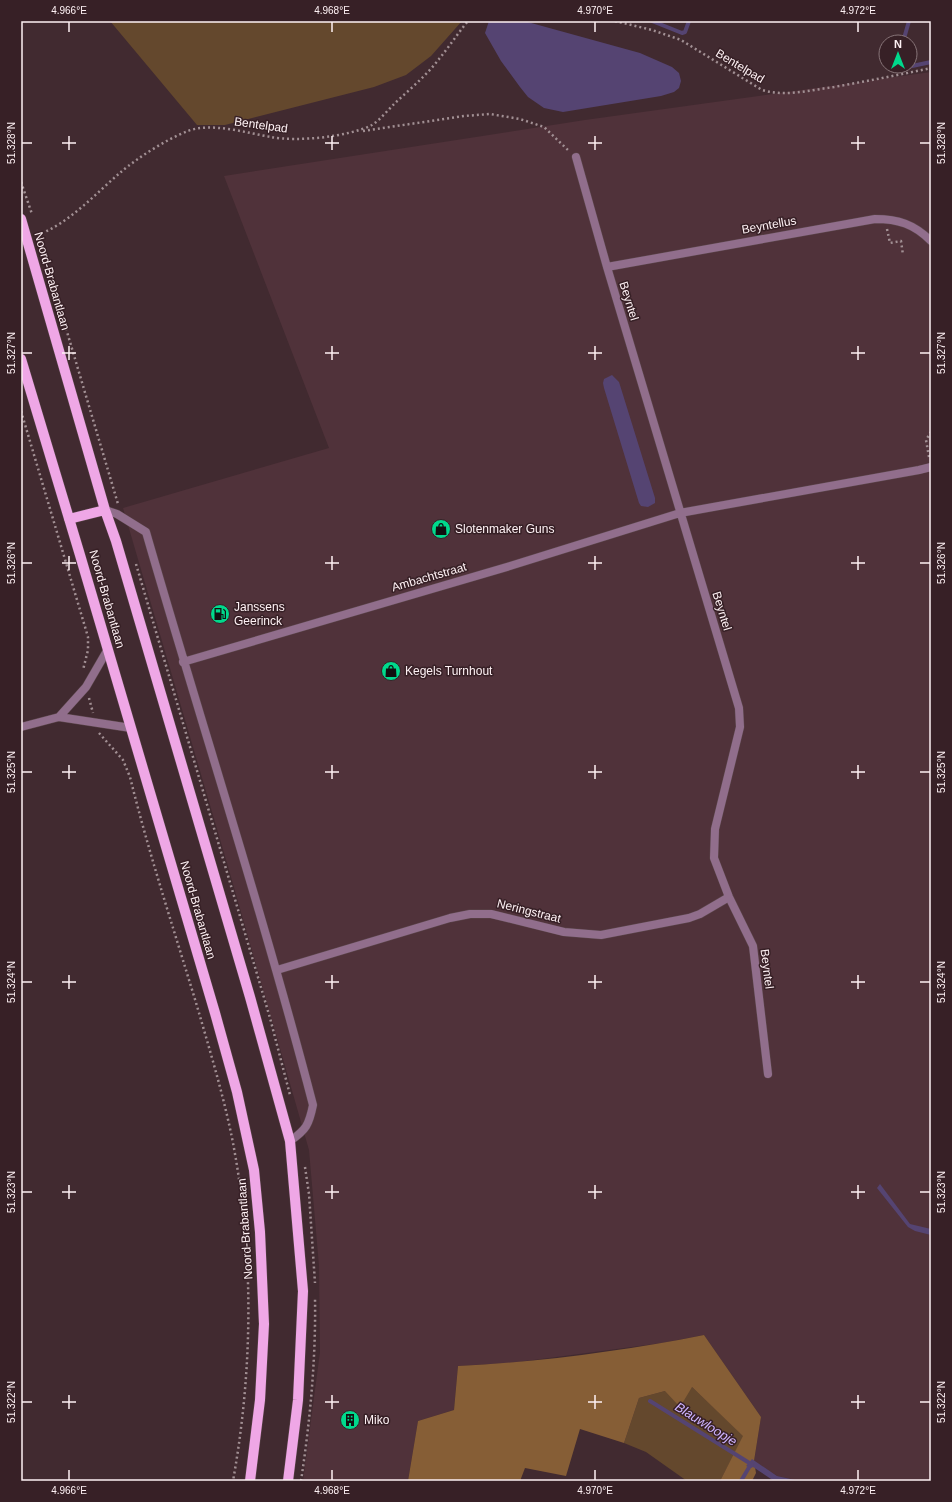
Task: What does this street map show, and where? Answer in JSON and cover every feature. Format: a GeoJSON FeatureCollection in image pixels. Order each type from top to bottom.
{"type":"FeatureCollection","features":[{"type":"Feature","properties":{"kind":"main road","name":"Noord-Brabantlaan"},"geometry":{"type":"LineString","coordinates":[[21,220],[105,510],[118,548],[241,967],[290,1141],[303,1291],[298,1400],[288,1481]]}},
{"type":"Feature","properties":{"kind":"main road","name":"Noord-Brabantlaan"},"geometry":{"type":"LineString","coordinates":[[21,360],[108,648],[215,1013],[237,1092],[254,1170],[260,1232],[264,1324],[260,1400],[250,1481]]}},
{"type":"Feature","properties":{"kind":"main road"},"geometry":{"type":"LineString","coordinates":[[69,519],[105,510]]}},
{"type":"Feature","properties":{"kind":"street","name":"Beyntel"},"geometry":{"type":"LineString","coordinates":[[576,157],[607,267],[739,708],[740,727],[715,829],[714,858],[729,897],[753,946],[768,1074]]}},
{"type":"Feature","properties":{"kind":"street","name":"Beyntellus"},"geometry":{"type":"LineString","coordinates":[[607,267],[875,219],[904,222],[919,230],[931,241]]}},
{"type":"Feature","properties":{"kind":"street"},"geometry":{"type":"LineString","coordinates":[[680,513],[931,467]]}},
{"type":"Feature","properties":{"kind":"street"},"geometry":{"type":"LineString","coordinates":[[105,510],[118,514],[146,532],[277,970],[313,1105],[311,1116],[303,1133],[290,1141]]}},
{"type":"Feature","properties":{"kind":"street","name":"Ambachtstraat"},"geometry":{"type":"LineString","coordinates":[[184,662],[510,566],[680,513]]}},
{"type":"Feature","properties":{"kind":"street"},"geometry":{"type":"LineString","coordinates":[[59,717],[86,687],[108,648]]}},
{"type":"Feature","properties":{"kind":"street"},"geometry":{"type":"LineString","coordinates":[[21,727],[59,717],[131,728]]}},
{"type":"Feature","properties":{"kind":"street","name":"Neringstraat"},"geometry":{"type":"LineString","coordinates":[[277,970],[443,920],[470,914],[491,914],[564,932],[601,935],[689,918],[700,914],[729,897]]}},
{"type":"Feature","properties":{"kind":"path","name":"Bentelpad"},"geometry":{"type":"LineString","coordinates":[[38,234],[57,225],[93,198],[134,162],[189,130],[218,128],[279,139],[324,137],[358,131],[374,124],[426,74],[468,21]]}},
{"type":"Feature","properties":{"kind":"path","name":"Bentelpad"},"geometry":{"type":"LineString","coordinates":[[616,21],[652,30],[681,40],[762,90],[774,94],[794,93],[879,79],[931,68]]}},
{"type":"Feature","properties":{"kind":"path"},"geometry":{"type":"LineString","coordinates":[[358,131],[464,116],[490,114],[520,119],[544,127],[576,157]]}},
{"type":"Feature","properties":{"kind":"path"},"geometry":{"type":"LineString","coordinates":[[884,219],[890,243],[901,241],[903,254]]}},
{"type":"Feature","properties":{"kind":"path"},"geometry":{"type":"LineString","coordinates":[[21,411],[88,637],[88,650],[83,673],[96,723],[100,735],[123,760],[130,777],[209,1049],[233,1142],[245,1234],[248,1311],[248,1351],[242,1416],[233,1481]]}},
{"type":"Feature","properties":{"kind":"path"},"geometry":{"type":"LineString","coordinates":[[931,432],[926,440],[931,467]]}},
{"type":"Feature","properties":{"kind":"shaded area"},"geometry":{"type":"Polygon","coordinates":[[[110,21],[462,21],[431,56],[406,75],[374,87],[225,125],[197,125],[110,21]]]}},
{"type":"Feature","properties":{"kind":"shaded area"},"geometry":{"type":"Polygon","coordinates":[[[489,21],[524,21],[640,53],[672,67],[679,73],[681,81],[679,88],[674,92],[661,96],[563,112],[544,108],[528,97],[501,61],[485,33],[489,21]]]}},
{"type":"Feature","properties":{"kind":"shaded area"},"geometry":{"type":"Polygon","coordinates":[[[931,72],[931,1481],[800,1481],[777,1476],[754,1461],[761,1417],[704,1335],[662,1343],[511,1363],[458,1366],[454,1410],[418,1421],[408,1481],[303,1481],[320,1352],[319,1266],[309,1150],[123,508],[329,448],[224,176],[585,120],[931,72]]]}},
{"type":"Feature","properties":{"kind":"shaded area"},"geometry":{"type":"Polygon","coordinates":[[[612,375],[619,382],[655,498],[655,503],[648,507],[641,506],[639,503],[604,388],[604,379],[612,375]]]}},
{"type":"Feature","properties":{"kind":"shaded area"},"geometry":{"type":"Polygon","coordinates":[[[880,1184],[910,1224],[931,1229],[931,1235],[915,1231],[908,1227],[877,1188],[880,1184]]]}},
{"type":"Feature","properties":{"kind":"shaded area"},"geometry":{"type":"Polygon","coordinates":[[[704,1335],[761,1417],[754,1461],[756,1473],[752,1481],[720,1481],[743,1436],[692,1387],[680,1407],[665,1391],[639,1398],[624,1443],[580,1429],[566,1476],[525,1468],[520,1481],[408,1481],[418,1421],[454,1410],[458,1366],[520,1362],[581,1355],[704,1335]]]}},
{"type":"Feature","properties":{"kind":"shaded area"},"geometry":{"type":"Polygon","coordinates":[[[692,1387],[744,1436],[720,1481],[687,1481],[646,1452],[624,1443],[639,1398],[665,1391],[692,1387]]]}},
{"type":"Feature","properties":{"kind":"shaded area"},"geometry":{"type":"Polygon","coordinates":[[[752,1459],[777,1476],[800,1481],[774,1481],[753,1467],[751,1468],[746,1466],[752,1459]]]}},
{"type":"Feature","properties":{"kind":"waterway"},"geometry":{"type":"LineString","coordinates":[[652,21],[682,33],[685,32],[689,21]]}},
{"type":"Feature","properties":{"kind":"waterway"},"geometry":{"type":"LineString","coordinates":[[905,34],[909,21]]}},
{"type":"Feature","properties":{"kind":"waterway"},"geometry":{"type":"LineString","coordinates":[[918,65],[931,62]]}},
{"type":"Feature","properties":{"kind":"waterway","name":"Blauwloopje"},"geometry":{"type":"LineString","coordinates":[[650,1401],[751,1464]]}},
{"type":"Feature","properties":{"kind":"waterway","name":"Blauwloopje"},"geometry":{"type":"LineString","coordinates":[[741,1481],[751,1464],[752,1465]]}},
{"type":"Feature","properties":{"kind":"place","name":"Slotenmaker Guns"},"geometry":{"type":"Point","coordinates":[441,529]}},
{"type":"Feature","properties":{"kind":"place","name":"Janssens Geerinck"},"geometry":{"type":"Point","coordinates":[220,614]}},
{"type":"Feature","properties":{"kind":"place","name":"Kegels Turnhout"},"geometry":{"type":"Point","coordinates":[391,671]}},
{"type":"Feature","properties":{"kind":"place","name":"Miko"},"geometry":{"type":"Point","coordinates":[350,1420]}}]}
